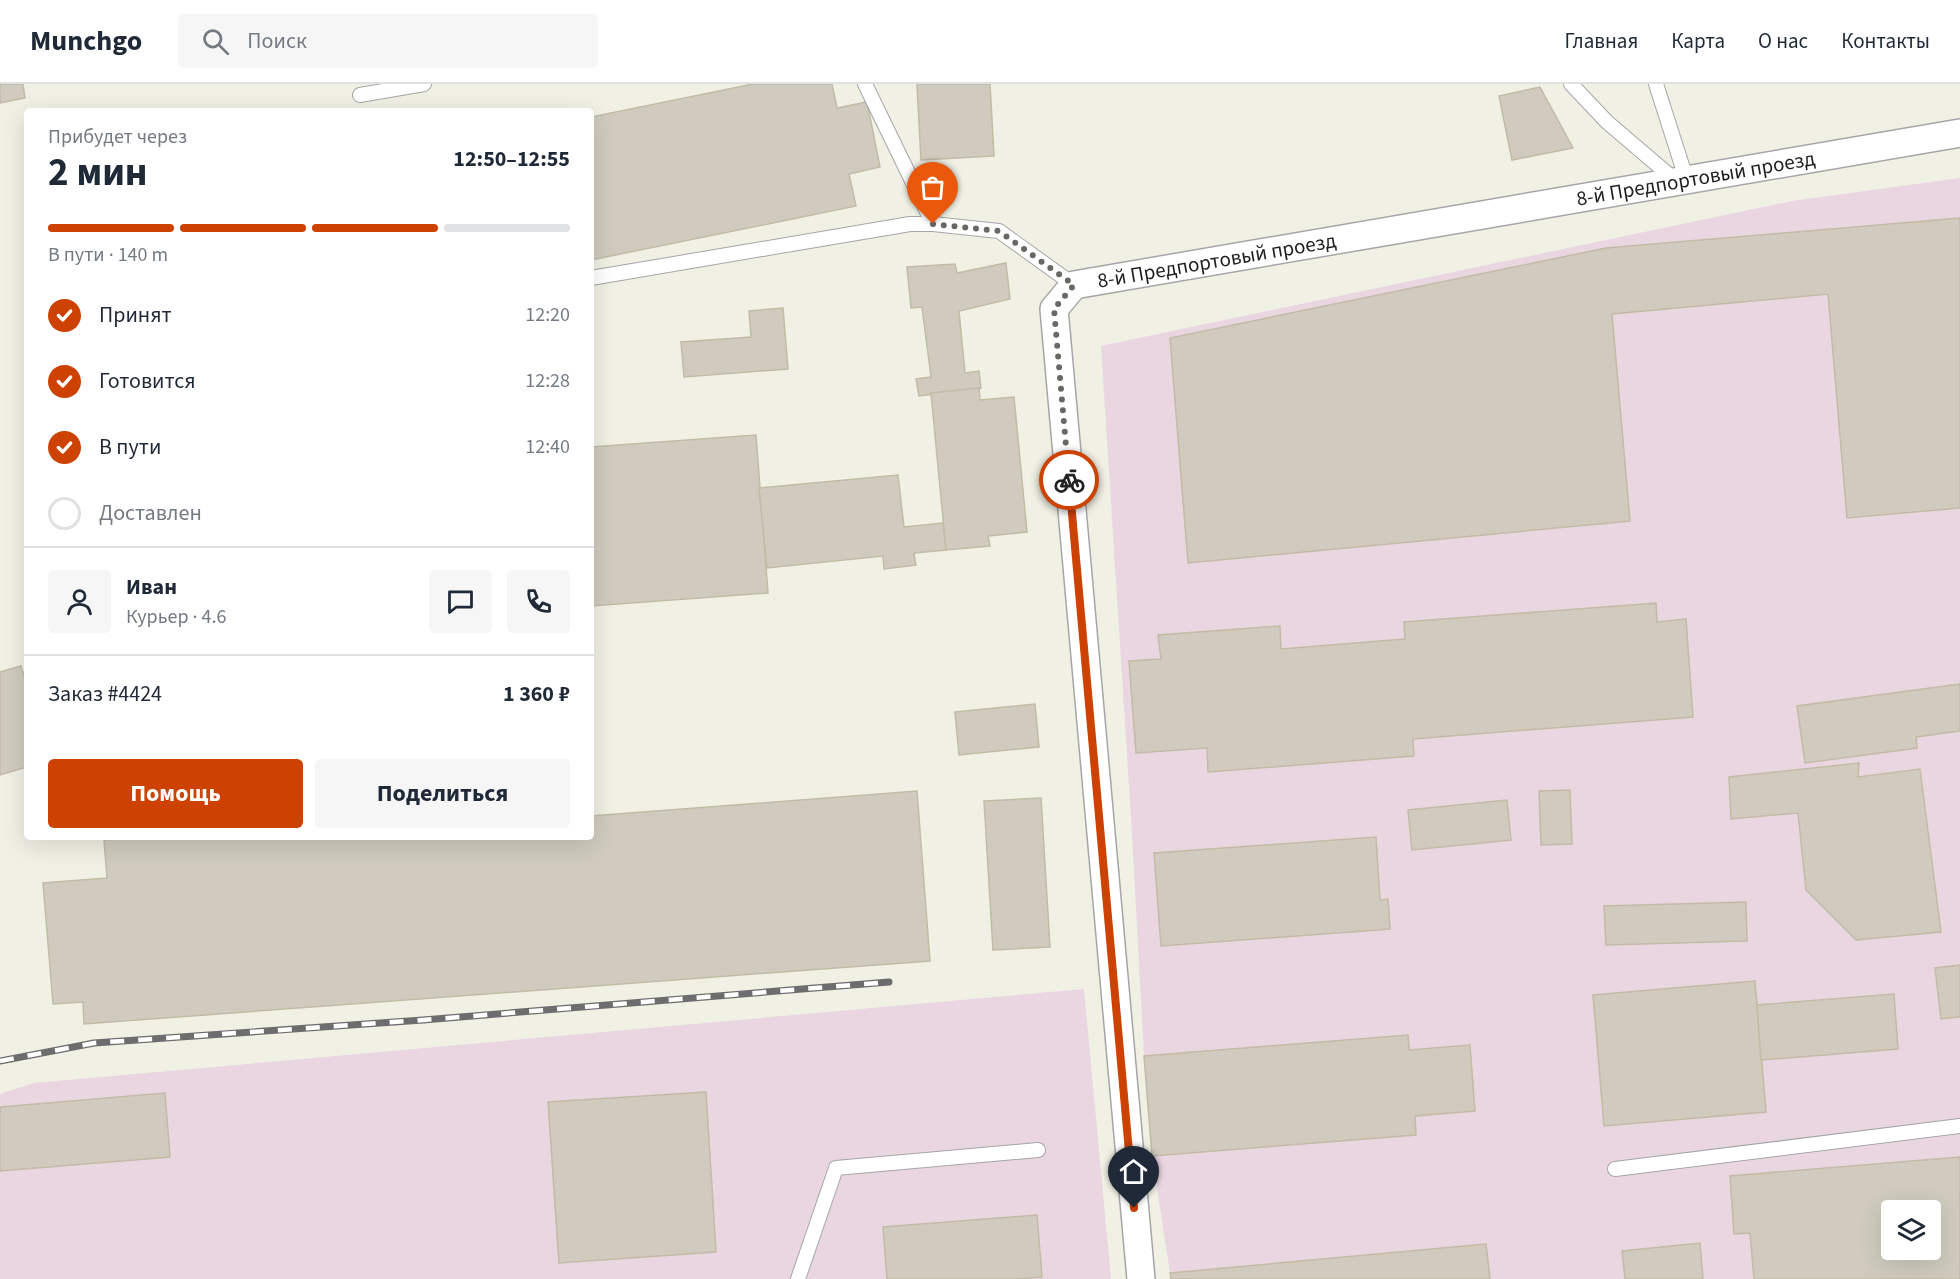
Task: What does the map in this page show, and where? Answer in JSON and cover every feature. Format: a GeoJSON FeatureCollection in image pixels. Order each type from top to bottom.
{"type":"FeatureCollection","features":[{"type":"Feature","properties":{"kind":"street","name":"8-й Предпортовый проезд"},"geometry":{"type":"LineString","coordinates":[[1141,1279],[1054,309],[1074,285],[1681,179],[1960,133]]}},
{"type":"Feature","properties":{"kind":"lane"},"geometry":{"type":"LineString","coordinates":[[360,95],[424,84]]}},
{"type":"Feature","properties":{"kind":"lane"},"geometry":{"type":"LineString","coordinates":[[865,84],[933,224]]}},
{"type":"Feature","properties":{"kind":"lane"},"geometry":{"type":"LineString","coordinates":[[1571,84],[1606,122],[1681,179]]}},
{"type":"Feature","properties":{"kind":"lane"},"geometry":{"type":"LineString","coordinates":[[1656,84],[1681,179]]}},
{"type":"Feature","properties":{"kind":"lane"},"geometry":{"type":"LineString","coordinates":[[594,277],[910,224],[933,224],[999,231],[1074,285]]}},
{"type":"Feature","properties":{"kind":"lane"},"geometry":{"type":"LineString","coordinates":[[1615,1169],[1960,1126]]}},
{"type":"Feature","properties":{"kind":"lane"},"geometry":{"type":"LineString","coordinates":[[798,1279],[837,1168],[1038,1150]]}},
{"type":"Feature","properties":{"kind":"shaded area"},"geometry":{"type":"Polygon","coordinates":[[[1960,178],[1960,1279],[1171,1279],[1152,1156],[1144,1056],[1101,346],[1792,201],[1960,178]]]}},
{"type":"Feature","properties":{"kind":"shaded area"},"geometry":{"type":"Polygon","coordinates":[[[1084,989],[1111,1279],[0,1279],[0,1094],[34,1083],[1084,989]]]}},
{"type":"Feature","properties":{"kind":"building"},"geometry":{"type":"Polygon","coordinates":[[[0,84],[23,84],[25,98],[0,103],[0,84]]]}},
{"type":"Feature","properties":{"kind":"building"},"geometry":{"type":"Polygon","coordinates":[[[753,84],[832,84],[837,108],[867,102],[880,167],[849,174],[856,206],[594,259],[594,116],[753,84]]]}},
{"type":"Feature","properties":{"kind":"building"},"geometry":{"type":"Polygon","coordinates":[[[917,84],[990,84],[994,156],[921,160],[917,84]]]}},
{"type":"Feature","properties":{"kind":"building"},"geometry":{"type":"Polygon","coordinates":[[[1540,87],[1573,148],[1512,160],[1499,96],[1540,87]]]}},
{"type":"Feature","properties":{"kind":"building"},"geometry":{"type":"Polygon","coordinates":[[[1960,218],[1960,508],[1847,518],[1828,294],[1612,314],[1630,521],[1188,563],[1170,338],[1606,248],[1960,218]]]}},
{"type":"Feature","properties":{"kind":"building"},"geometry":{"type":"Polygon","coordinates":[[[1006,263],[1010,299],[959,311],[965,373],[979,371],[981,388],[919,396],[916,379],[931,377],[922,307],[911,308],[907,267],[955,264],[957,273],[1006,263]]]}},
{"type":"Feature","properties":{"kind":"building"},"geometry":{"type":"Polygon","coordinates":[[[783,308],[788,369],[684,377],[681,342],[751,337],[749,311],[783,308]]]}},
{"type":"Feature","properties":{"kind":"building"},"geometry":{"type":"Polygon","coordinates":[[[979,388],[980,400],[1014,397],[1027,532],[988,536],[990,546],[946,550],[931,393],[979,388]]]}},
{"type":"Feature","properties":{"kind":"building"},"geometry":{"type":"Polygon","coordinates":[[[756,435],[768,593],[594,606],[594,447],[756,435]]]}},
{"type":"Feature","properties":{"kind":"building"},"geometry":{"type":"Polygon","coordinates":[[[898,475],[904,527],[943,523],[946,550],[914,553],[916,565],[884,569],[883,556],[767,568],[759,488],[898,475]]]}},
{"type":"Feature","properties":{"kind":"building"},"geometry":{"type":"Polygon","coordinates":[[[1656,603],[1657,622],[1686,619],[1693,717],[1413,739],[1414,756],[1208,772],[1207,748],[1136,753],[1129,661],[1161,659],[1158,635],[1280,626],[1281,649],[1405,639],[1404,622],[1656,603]]]}},
{"type":"Feature","properties":{"kind":"building"},"geometry":{"type":"Polygon","coordinates":[[[21,666],[24,676],[24,768],[0,775],[0,672],[21,666]]]}},
{"type":"Feature","properties":{"kind":"building"},"geometry":{"type":"Polygon","coordinates":[[[1960,684],[1960,731],[1916,737],[1917,748],[1805,763],[1797,706],[1960,684]]]}},
{"type":"Feature","properties":{"kind":"building"},"geometry":{"type":"Polygon","coordinates":[[[1035,704],[1039,747],[959,755],[955,712],[1035,704]]]}},
{"type":"Feature","properties":{"kind":"building"},"geometry":{"type":"Polygon","coordinates":[[[1859,763],[1858,777],[1920,769],[1941,932],[1856,940],[1806,890],[1798,813],[1731,819],[1729,777],[1859,763]]]}},
{"type":"Feature","properties":{"kind":"building"},"geometry":{"type":"Polygon","coordinates":[[[1570,790],[1572,844],[1541,845],[1539,791],[1570,790]]]}},
{"type":"Feature","properties":{"kind":"building"},"geometry":{"type":"Polygon","coordinates":[[[917,791],[930,961],[84,1024],[83,1002],[53,1004],[43,883],[107,878],[104,840],[594,840],[594,816],[917,791]]]}},
{"type":"Feature","properties":{"kind":"building"},"geometry":{"type":"Polygon","coordinates":[[[1041,798],[1050,947],[993,950],[984,801],[1041,798]]]}},
{"type":"Feature","properties":{"kind":"building"},"geometry":{"type":"Polygon","coordinates":[[[1507,800],[1511,840],[1412,850],[1408,810],[1507,800]]]}},
{"type":"Feature","properties":{"kind":"building"},"geometry":{"type":"Polygon","coordinates":[[[1376,837],[1380,900],[1388,899],[1390,929],[1161,946],[1154,853],[1376,837]]]}},
{"type":"Feature","properties":{"kind":"building"},"geometry":{"type":"Polygon","coordinates":[[[1746,902],[1747,941],[1606,945],[1604,906],[1746,902]]]}},
{"type":"Feature","properties":{"kind":"building"},"geometry":{"type":"Polygon","coordinates":[[[1960,965],[1960,1017],[1941,1019],[1935,968],[1960,965]]]}},
{"type":"Feature","properties":{"kind":"building"},"geometry":{"type":"Polygon","coordinates":[[[1755,981],[1766,1112],[1604,1126],[1593,995],[1755,981]]]}},
{"type":"Feature","properties":{"kind":"building"},"geometry":{"type":"Polygon","coordinates":[[[1894,994],[1898,1049],[1761,1060],[1757,1005],[1894,994]]]}},
{"type":"Feature","properties":{"kind":"building"},"geometry":{"type":"Polygon","coordinates":[[[1408,1035],[1409,1050],[1470,1045],[1475,1111],[1415,1116],[1416,1135],[1152,1156],[1144,1056],[1408,1035]]]}},
{"type":"Feature","properties":{"kind":"building"},"geometry":{"type":"Polygon","coordinates":[[[706,1092],[716,1252],[559,1263],[548,1102],[706,1092]]]}},
{"type":"Feature","properties":{"kind":"building"},"geometry":{"type":"Polygon","coordinates":[[[165,1093],[170,1157],[0,1171],[0,1107],[165,1093]]]}},
{"type":"Feature","properties":{"kind":"building"},"geometry":{"type":"Polygon","coordinates":[[[1960,1157],[1960,1279],[1754,1279],[1750,1233],[1734,1234],[1730,1176],[1960,1157]]]}},
{"type":"Feature","properties":{"kind":"building"},"geometry":{"type":"Polygon","coordinates":[[[1037,1215],[1042,1277],[887,1279],[883,1227],[1037,1215]]]}},
{"type":"Feature","properties":{"kind":"building"},"geometry":{"type":"Polygon","coordinates":[[[1700,1243],[1703,1279],[1625,1279],[1622,1251],[1700,1243]]]}},
{"type":"Feature","properties":{"kind":"building"},"geometry":{"type":"Polygon","coordinates":[[[1486,1244],[1490,1279],[1171,1279],[1170,1273],[1486,1244]]]}},
{"type":"Feature","properties":{"kind":"railway"},"geometry":{"type":"LineString","coordinates":[[0,1061],[94,1043],[423,1020],[889,982]]}},
{"type":"Feature","properties":{"kind":"way so far"},"geometry":{"type":"LineString","coordinates":[[933,224],[999,231],[1074,285],[1054,309],[1069,480]]}},
{"type":"Feature","properties":{"kind":"route"},"geometry":{"type":"LineString","coordinates":[[1069,480],[1134,1208]]}}]}
